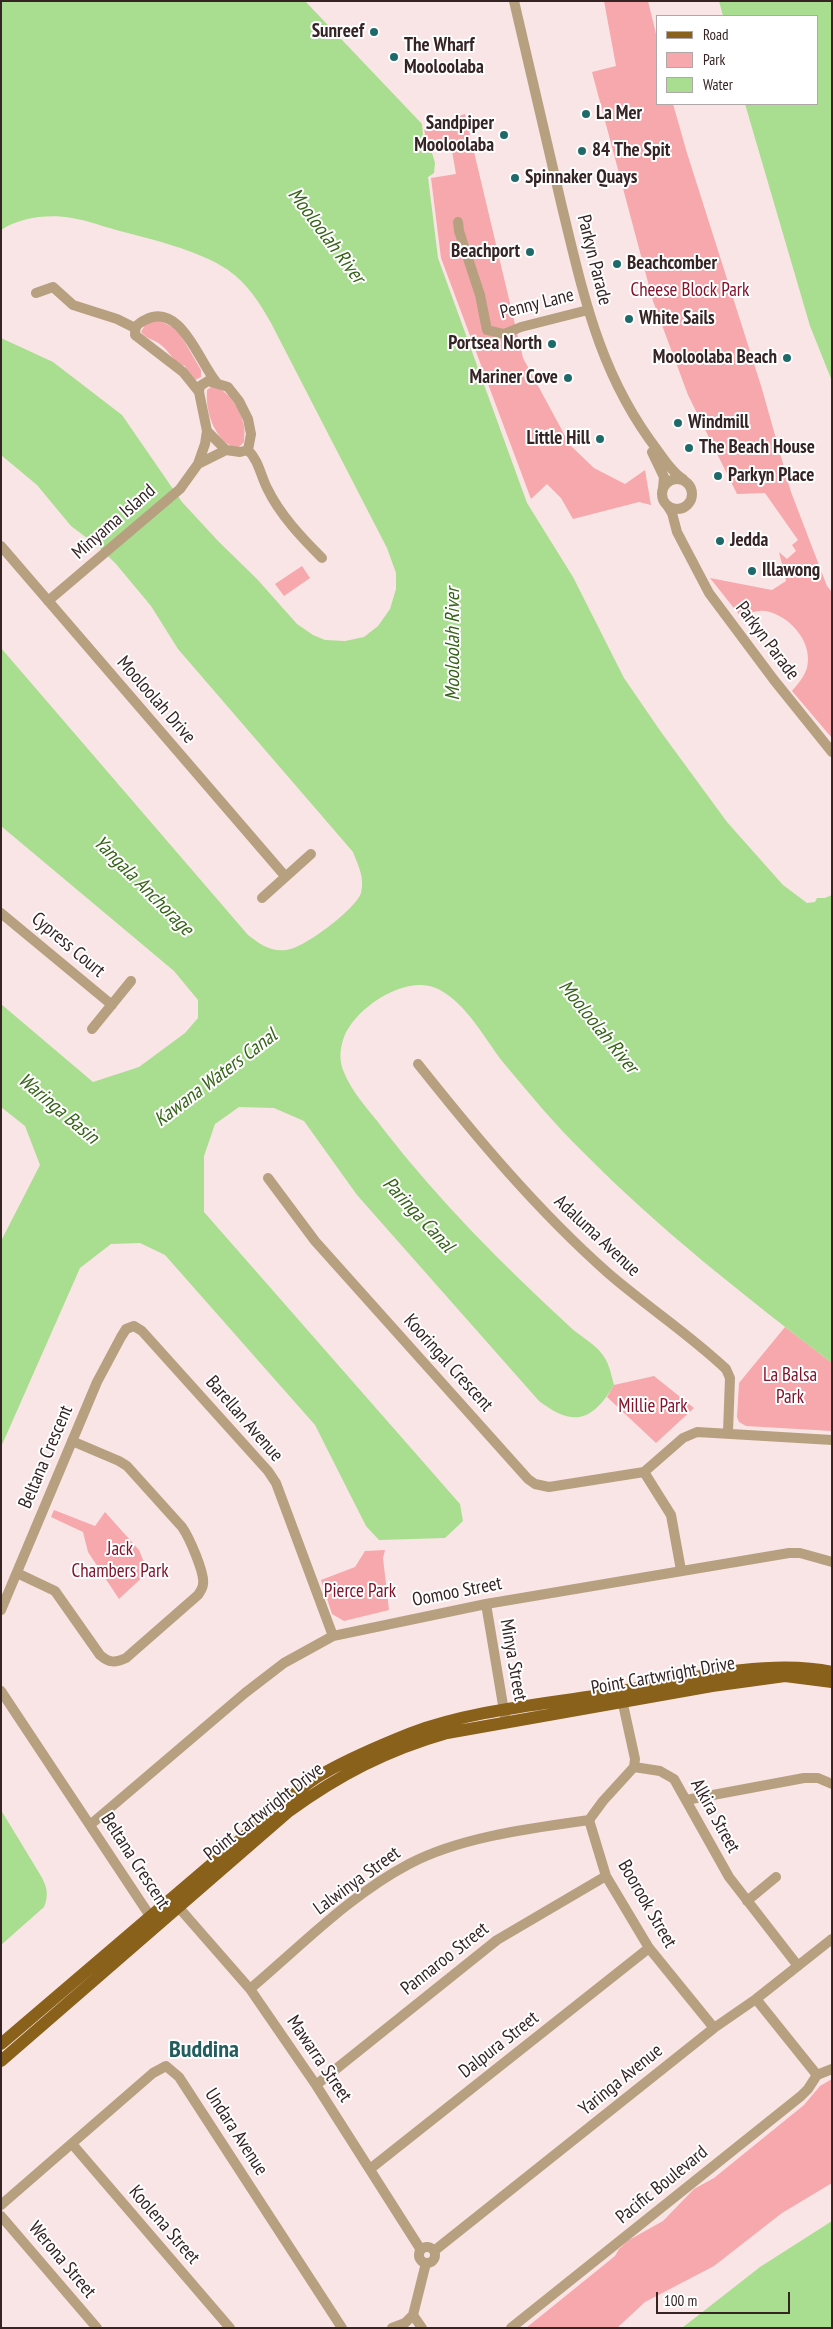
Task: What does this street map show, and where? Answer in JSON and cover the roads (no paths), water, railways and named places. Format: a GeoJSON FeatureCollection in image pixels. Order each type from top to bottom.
{"type":"FeatureCollection","features":[{"type":"Feature","properties":{"kind":"main road","name":"Point Cartwright Drive"},"geometry":{"type":"LineString","coordinates":[[785,1671],[832,1682]]}},
{"type":"Feature","properties":{"kind":"main road","name":"Point Cartwright Drive"},"geometry":{"type":"LineString","coordinates":[[1,2061],[282,1804],[323,1773],[364,1752],[445,1722],[505,1716],[622,1697],[728,1673],[832,1672]]}},
{"type":"Feature","properties":{"kind":"main road","name":"Point Cartwright Drive"},"geometry":{"type":"LineString","coordinates":[[1,2044],[154,1921]]}},
{"type":"Feature","properties":{"kind":"street","name":"Parkyn Parade"},"geometry":{"type":"LineString","coordinates":[[514,1],[588,310],[600,348],[615,384],[642,431],[662,473],[664,479],[663,488]]}},
{"type":"Feature","properties":{"kind":"street","name":"Penny Lane"},"geometry":{"type":"LineString","coordinates":[[458,222],[459,231],[480,296],[487,330],[504,334],[522,327],[588,310]]}},
{"type":"Feature","properties":{"kind":"street","name":"Minyama Island"},"geometry":{"type":"LineString","coordinates":[[36,293],[53,288],[73,305],[117,318],[135,328],[135,334],[183,372],[199,392],[207,431],[198,464],[180,489],[48,601]]}},
{"type":"Feature","properties":{"kind":"street"},"geometry":{"type":"LineString","coordinates":[[135,328],[148,318],[162,316],[177,323],[217,383]]}},
{"type":"Feature","properties":{"kind":"street"},"geometry":{"type":"LineString","coordinates":[[199,392],[203,383],[208,381],[217,383],[228,387],[239,401],[248,419],[251,434],[248,450],[255,457],[267,489],[297,533],[322,558]]}},
{"type":"Feature","properties":{"kind":"street"},"geometry":{"type":"LineString","coordinates":[[207,431],[226,450]]}},
{"type":"Feature","properties":{"kind":"street","name":"Parkyn Parade"},"geometry":{"type":"LineString","coordinates":[[642,431],[676,474],[683,479]]}},
{"type":"Feature","properties":{"kind":"street","name":"Minyama Island"},"geometry":{"type":"LineString","coordinates":[[198,464],[226,450],[240,452],[248,450]]}},
{"type":"Feature","properties":{"kind":"street"},"geometry":{"type":"LineString","coordinates":[[683,479],[690,485],[692,500],[686,507],[677,509],[667,505],[662,497],[663,488],[671,480],[683,479]]}},
{"type":"Feature","properties":{"kind":"street","name":"Parkyn Parade"},"geometry":{"type":"LineString","coordinates":[[667,505],[672,513],[676,529],[709,593],[774,680],[832,752]]}},
{"type":"Feature","properties":{"kind":"street","name":"Parkyn Parade"},"geometry":{"type":"LineString","coordinates":[[684,545],[680,519],[686,507]]}},
{"type":"Feature","properties":{"kind":"street","name":"Mooloolah Drive"},"geometry":{"type":"LineString","coordinates":[[1,546],[285,876]]}},
{"type":"Feature","properties":{"kind":"street"},"geometry":{"type":"LineString","coordinates":[[262,898],[311,854]]}},
{"type":"Feature","properties":{"kind":"street","name":"Cypress Court"},"geometry":{"type":"LineString","coordinates":[[1,913],[112,1005]]}},
{"type":"Feature","properties":{"kind":"street","name":"Cypress Court"},"geometry":{"type":"LineString","coordinates":[[92,1028],[131,982]]}},
{"type":"Feature","properties":{"kind":"street","name":"Adaluma Avenue"},"geometry":{"type":"LineString","coordinates":[[418,1064],[530,1197],[608,1272],[726,1369],[730,1378],[728,1432]]}},
{"type":"Feature","properties":{"kind":"street","name":"Kooringal Crescent"},"geometry":{"type":"LineString","coordinates":[[268,1178],[315,1241],[535,1484],[549,1487],[644,1472]]}},
{"type":"Feature","properties":{"kind":"street","name":"Beltana Crescent"},"geometry":{"type":"LineString","coordinates":[[1,1610],[97,1382],[126,1329],[134,1326]]}},
{"type":"Feature","properties":{"kind":"street","name":"Barellan Avenue"},"geometry":{"type":"LineString","coordinates":[[134,1326],[142,1331],[268,1471],[276,1483],[332,1636]]}},
{"type":"Feature","properties":{"kind":"street"},"geometry":{"type":"LineString","coordinates":[[681,1570],[672,1515],[644,1472],[690,1433],[728,1432],[832,1440]]}},
{"type":"Feature","properties":{"kind":"street"},"geometry":{"type":"LineString","coordinates":[[17,1573],[55,1591],[100,1655],[107,1662],[116,1662],[126,1658],[198,1595],[202,1588],[203,1577],[187,1534],[182,1527],[127,1466],[119,1460],[72,1441]]}},
{"type":"Feature","properties":{"kind":"street","name":"Oomoo Street"},"geometry":{"type":"LineString","coordinates":[[90,1825],[245,1693],[284,1663],[332,1636],[486,1604],[789,1553],[800,1553],[832,1562]]}},
{"type":"Feature","properties":{"kind":"street","name":"Minya Street"},"geometry":{"type":"LineString","coordinates":[[486,1604],[505,1716]]}},
{"type":"Feature","properties":{"kind":"street","name":"Beltana Crescent"},"geometry":{"type":"LineString","coordinates":[[1,1691],[154,1921]]}},
{"type":"Feature","properties":{"kind":"street"},"geometry":{"type":"LineString","coordinates":[[589,1820],[603,1801],[634,1767],[635,1760],[622,1697]]}},
{"type":"Feature","properties":{"kind":"street","name":"Alkira Street"},"geometry":{"type":"LineString","coordinates":[[634,1767],[668,1774],[674,1779],[729,1877],[798,1966]]}},
{"type":"Feature","properties":{"kind":"street"},"geometry":{"type":"LineString","coordinates":[[686,1800],[804,1778],[818,1778],[832,1784]]}},
{"type":"Feature","properties":{"kind":"street","name":"Boorook Street"},"geometry":{"type":"LineString","coordinates":[[589,1820],[606,1876],[649,1948],[714,2028]]}},
{"type":"Feature","properties":{"kind":"street","name":"Lalwinya Street"},"geometry":{"type":"LineString","coordinates":[[250,1989],[346,1907],[380,1881],[409,1864],[434,1852],[514,1830],[589,1820]]}},
{"type":"Feature","properties":{"kind":"street","name":"Pannaroo Street"},"geometry":{"type":"LineString","coordinates":[[316,2085],[497,1940],[606,1876]]}},
{"type":"Feature","properties":{"kind":"street"},"geometry":{"type":"LineString","coordinates":[[747,1901],[776,1877]]}},
{"type":"Feature","properties":{"kind":"street","name":"Mawarra Street"},"geometry":{"type":"LineString","coordinates":[[174,1903],[250,1989],[316,2085],[421,2250]]}},
{"type":"Feature","properties":{"kind":"street","name":"Yaringa Avenue"},"geometry":{"type":"LineString","coordinates":[[434,2251],[714,2028],[756,1999],[832,1938]]}},
{"type":"Feature","properties":{"kind":"street","name":"Dalpura Street"},"geometry":{"type":"LineString","coordinates":[[370,2170],[649,1948]]}},
{"type":"Feature","properties":{"kind":"street"},"geometry":{"type":"LineString","coordinates":[[756,1999],[817,2075],[832,2069]]}},
{"type":"Feature","properties":{"kind":"street","name":"Undara Avenue"},"geometry":{"type":"LineString","coordinates":[[1,2205],[159,2068],[166,2066],[173,2070],[342,2328]]}},
{"type":"Feature","properties":{"kind":"street","name":"Pacific Boulevard"},"geometry":{"type":"LineString","coordinates":[[511,2328],[801,2096],[817,2075]]}},
{"type":"Feature","properties":{"kind":"street","name":"Koolena Street"},"geometry":{"type":"LineString","coordinates":[[73,2144],[230,2328]]}},
{"type":"Feature","properties":{"kind":"street","name":"Werona Street"},"geometry":{"type":"LineString","coordinates":[[1,2216],[96,2328]]}},
{"type":"Feature","properties":{"kind":"street"},"geometry":{"type":"LineString","coordinates":[[392,2328],[405,2323],[413,2314],[426,2263],[434,2258],[434,2251],[428,2247],[421,2250],[420,2259],[426,2263]]}},
{"type":"Feature","properties":{"kind":"street"},"geometry":{"type":"LineString","coordinates":[[413,2314],[422,2328]]}},
{"type":"Feature","properties":{"kind":"water"},"geometry":{"type":"Polygon","coordinates":[[[1,1],[305,1],[422,124],[424,145],[430,146],[435,163],[434,173],[428,177],[438,258],[527,503],[573,577],[624,678],[727,822],[783,885],[807,903],[815,902],[817,898],[825,898],[832,895],[832,1363],[704,1262],[613,1181],[542,1108],[502,1061],[459,1004],[440,990],[427,986],[413,986],[399,989],[371,1004],[350,1026],[344,1037],[340,1054],[343,1070],[361,1101],[449,1207],[519,1279],[604,1357],[610,1368],[614,1385],[598,1407],[590,1413],[581,1417],[562,1415],[539,1401],[357,1195],[304,1121],[274,1108],[239,1107],[215,1124],[204,1156],[204,1212],[460,1504],[463,1521],[445,1538],[379,1540],[366,1526],[315,1425],[165,1255],[140,1243],[111,1244],[80,1268],[1,1447],[1,1241],[40,1165],[25,1126],[1,1107],[1,1004],[93,1082],[139,1067],[185,1033],[198,1018],[198,1000],[174,971],[1,826],[1,648],[248,935],[261,944],[270,949],[286,950],[294,948],[316,936],[350,909],[361,893],[362,882],[353,852],[178,649],[151,606],[116,564],[99,547],[71,526],[37,485],[1,455],[1,338],[53,362],[122,415],[182,502],[257,579],[297,624],[313,635],[325,640],[345,641],[364,637],[378,626],[390,609],[396,589],[396,573],[387,548],[271,323],[252,294],[235,275],[216,263],[187,250],[77,219],[54,216],[26,219],[1,230],[1,1]]]}},
{"type":"Feature","properties":{"kind":"water"},"geometry":{"type":"Polygon","coordinates":[[[719,1],[832,1],[832,381],[810,326],[745,105],[818,105],[818,15],[723,15],[719,1]]]}},
{"type":"Feature","properties":{"kind":"water"},"geometry":{"type":"Polygon","coordinates":[[[1,1810],[41,1876],[47,1895],[44,1907],[1,1945],[1,1810]]]}},
{"type":"Feature","properties":{"kind":"water"},"geometry":{"type":"Polygon","coordinates":[[[832,2221],[832,2328],[682,2328],[760,2267],[832,2221]]]}},
{"type":"Feature","properties":{"kind":"place","name":"Sunreef"},"geometry":{"type":"Point","coordinates":[374,32]}},
{"type":"Feature","properties":{"kind":"place","name":"The Wharf Mooloolaba"},"geometry":{"type":"Point","coordinates":[394,57]}},
{"type":"Feature","properties":{"kind":"place","name":"La Mer"},"geometry":{"type":"Point","coordinates":[586,114]}},
{"type":"Feature","properties":{"kind":"place","name":"Sandpiper Mooloolaba"},"geometry":{"type":"Point","coordinates":[504,135]}},
{"type":"Feature","properties":{"kind":"place","name":"84 The Spit"},"geometry":{"type":"Point","coordinates":[582,151]}},
{"type":"Feature","properties":{"kind":"place","name":"Spinnaker Quays"},"geometry":{"type":"Point","coordinates":[515,178]}},
{"type":"Feature","properties":{"kind":"place","name":"Beachport"},"geometry":{"type":"Point","coordinates":[530,252]}},
{"type":"Feature","properties":{"kind":"place","name":"Beachcomber"},"geometry":{"type":"Point","coordinates":[617,264]}},
{"type":"Feature","properties":{"kind":"place","name":"White Sails"},"geometry":{"type":"Point","coordinates":[629,319]}},
{"type":"Feature","properties":{"kind":"place","name":"Portsea North"},"geometry":{"type":"Point","coordinates":[552,344]}},
{"type":"Feature","properties":{"kind":"place","name":"Mooloolaba Beach"},"geometry":{"type":"Point","coordinates":[787,358]}},
{"type":"Feature","properties":{"kind":"place","name":"Mariner Cove"},"geometry":{"type":"Point","coordinates":[568,378]}},
{"type":"Feature","properties":{"kind":"place","name":"Windmill"},"geometry":{"type":"Point","coordinates":[678,423]}},
{"type":"Feature","properties":{"kind":"place","name":"Little Hill"},"geometry":{"type":"Point","coordinates":[600,439]}},
{"type":"Feature","properties":{"kind":"place","name":"The Beach House"},"geometry":{"type":"Point","coordinates":[689,448]}},
{"type":"Feature","properties":{"kind":"place","name":"Parkyn Place"},"geometry":{"type":"Point","coordinates":[718,476]}},
{"type":"Feature","properties":{"kind":"place","name":"Jedda"},"geometry":{"type":"Point","coordinates":[720,541]}},
{"type":"Feature","properties":{"kind":"place","name":"Illawong"},"geometry":{"type":"Point","coordinates":[752,571]}},
{"type":"Feature","properties":{"kind":"district","name":"Buddina"},"geometry":{"type":"Point","coordinates":[204,2050]}},
{"type":"Feature","properties":{"kind":"water label","name":"Mooloolah River"},"geometry":{"type":"Point","coordinates":[326,236]}},
{"type":"Feature","properties":{"kind":"water label","name":"Mooloolah River"},"geometry":{"type":"Point","coordinates":[453,644]}},
{"type":"Feature","properties":{"kind":"water label","name":"Yangala Anchorage"},"geometry":{"type":"Point","coordinates":[143,886]}},
{"type":"Feature","properties":{"kind":"water label","name":"Mooloolah River"},"geometry":{"type":"Point","coordinates":[598,1027]}},
{"type":"Feature","properties":{"kind":"water label","name":"Kawana Waters Canal"},"geometry":{"type":"Point","coordinates":[216,1078]}},
{"type":"Feature","properties":{"kind":"water label","name":"Waringa Basin"},"geometry":{"type":"Point","coordinates":[58,1109]}},
{"type":"Feature","properties":{"kind":"water label","name":"Paringa Canal"},"geometry":{"type":"Point","coordinates":[418,1215]}},
{"type":"Feature","properties":{"kind":"park label","name":"Cheese Block Park"},"geometry":{"type":"Point","coordinates":[690,291]}},
{"type":"Feature","properties":{"kind":"park label","name":"La Balsa Park"},"geometry":{"type":"Point","coordinates":[790,1387]}},
{"type":"Feature","properties":{"kind":"park label","name":"Millie Park"},"geometry":{"type":"Point","coordinates":[653,1407]}},
{"type":"Feature","properties":{"kind":"park label","name":"Jack Chambers Park"},"geometry":{"type":"Point","coordinates":[120,1561]}},
{"type":"Feature","properties":{"kind":"park label","name":"Pierce Park"},"geometry":{"type":"Point","coordinates":[360,1592]}}]}
